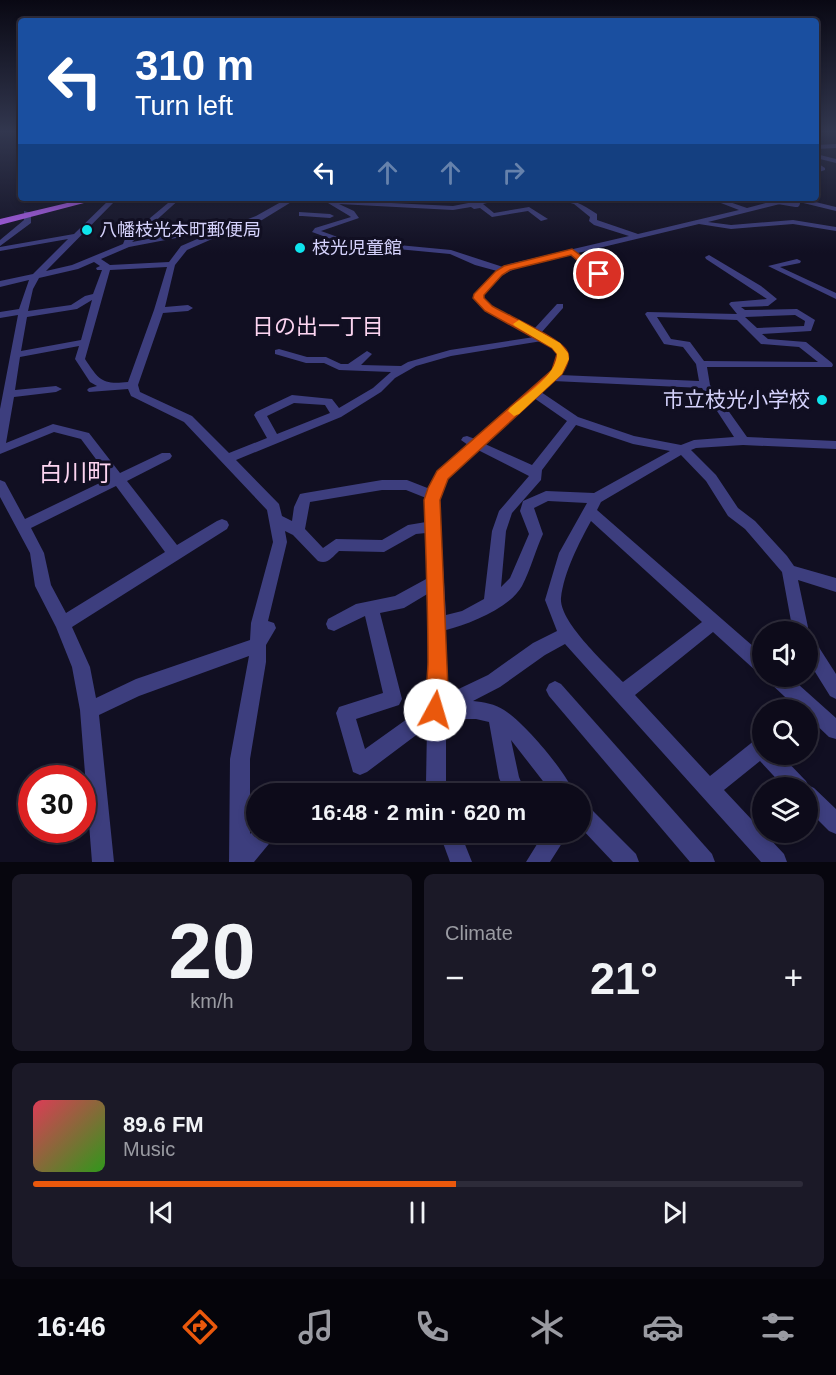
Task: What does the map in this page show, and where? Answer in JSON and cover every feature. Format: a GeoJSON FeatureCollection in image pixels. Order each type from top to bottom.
{"type":"FeatureCollection","features":[{"type":"Feature","properties":{"kind":"main road"},"geometry":{"type":"LineString","coordinates":[[28,214],[76,201]]}},
{"type":"Feature","properties":{"kind":"main road"},"geometry":{"type":"LineString","coordinates":[[0,220],[86,201]]}},
{"type":"Feature","properties":{"kind":"street"},"geometry":{"type":"LineString","coordinates":[[0,442],[2,419],[9,394],[28,289],[34,278],[110,201]]}},
{"type":"Feature","properties":{"kind":"street"},"geometry":{"type":"LineString","coordinates":[[127,245],[128,240],[174,201]]}},
{"type":"Feature","properties":{"kind":"street"},"geometry":{"type":"LineString","coordinates":[[0,284],[75,267],[127,245],[228,227],[259,218],[288,201]]}},
{"type":"Feature","properties":{"kind":"street"},"geometry":{"type":"LineString","coordinates":[[317,201],[333,203],[399,202],[444,208],[482,206],[492,215],[529,205],[544,219]]}},
{"type":"Feature","properties":{"kind":"street"},"geometry":{"type":"LineString","coordinates":[[442,201],[444,208]]}},
{"type":"Feature","properties":{"kind":"street"},"geometry":{"type":"LineString","coordinates":[[460,207],[489,201]]}},
{"type":"Feature","properties":{"kind":"street"},"geometry":{"type":"LineString","coordinates":[[568,201],[576,203],[594,216],[592,221],[639,236]]}},
{"type":"Feature","properties":{"kind":"street"},"geometry":{"type":"LineString","coordinates":[[719,201],[746,211]]}},
{"type":"Feature","properties":{"kind":"street"},"geometry":{"type":"LineString","coordinates":[[436,783],[435,710],[438,689],[438,623],[433,495],[442,475],[472,442],[558,371],[563,353],[539,335],[489,309],[478,298],[479,294],[504,270],[789,201]]}},
{"type":"Feature","properties":{"kind":"street"},"geometry":{"type":"LineString","coordinates":[[798,201],[836,209]]}},
{"type":"Feature","properties":{"kind":"street"},"geometry":{"type":"LineString","coordinates":[[333,203],[330,216],[316,232],[335,240],[451,252],[504,270]]}},
{"type":"Feature","properties":{"kind":"street"},"geometry":{"type":"LineString","coordinates":[[322,227],[355,218],[351,213],[333,203]]}},
{"type":"Feature","properties":{"kind":"street"},"geometry":{"type":"LineString","coordinates":[[0,244],[28,221],[28,214]]}},
{"type":"Feature","properties":{"kind":"street"},"geometry":{"type":"LineString","coordinates":[[302,214],[330,216]]}},
{"type":"Feature","properties":{"kind":"street"},"geometry":{"type":"LineString","coordinates":[[699,222],[725,229],[785,222],[836,229]]}},
{"type":"Feature","properties":{"kind":"street"},"geometry":{"type":"LineString","coordinates":[[228,227],[195,241],[182,250],[171,264],[159,310],[133,385],[135,394],[188,419],[274,508],[280,542],[265,594],[256,646],[257,662],[240,759],[240,862]]}},
{"type":"Feature","properties":{"kind":"street"},"geometry":{"type":"LineString","coordinates":[[0,249],[75,236]]}},
{"type":"Feature","properties":{"kind":"street"},"geometry":{"type":"LineString","coordinates":[[572,252],[613,285]]}},
{"type":"Feature","properties":{"kind":"street"},"geometry":{"type":"LineString","coordinates":[[709,257],[736,276],[761,289],[772,299],[768,303],[734,304],[765,342],[802,344],[832,365]]}},
{"type":"Feature","properties":{"kind":"street"},"geometry":{"type":"LineString","coordinates":[[96,259],[107,267]]}},
{"type":"Feature","properties":{"kind":"street"},"geometry":{"type":"LineString","coordinates":[[798,261],[772,266],[836,296]]}},
{"type":"Feature","properties":{"kind":"street"},"geometry":{"type":"LineString","coordinates":[[75,267],[171,264]]}},
{"type":"Feature","properties":{"kind":"street"},"geometry":{"type":"LineString","coordinates":[[107,267],[96,296],[80,359],[94,380],[109,388]]}},
{"type":"Feature","properties":{"kind":"street"},"geometry":{"type":"LineString","coordinates":[[0,315],[74,307],[96,296]]}},
{"type":"Feature","properties":{"kind":"street"},"geometry":{"type":"LineString","coordinates":[[227,459],[337,414],[380,391],[391,376],[412,364],[450,353],[539,335],[560,306]]}},
{"type":"Feature","properties":{"kind":"street"},"geometry":{"type":"LineString","coordinates":[[159,310],[188,308]]}},
{"type":"Feature","properties":{"kind":"street"},"geometry":{"type":"LineString","coordinates":[[743,441],[705,386],[701,364],[686,345],[668,342],[650,314],[741,315],[797,312],[810,320],[808,329],[756,331]]}},
{"type":"Feature","properties":{"kind":"street"},"geometry":{"type":"LineString","coordinates":[[16,355],[86,342]]}},
{"type":"Feature","properties":{"kind":"street"},"geometry":{"type":"LineString","coordinates":[[279,352],[306,360],[326,360],[339,367],[402,369]]}},
{"type":"Feature","properties":{"kind":"street"},"geometry":{"type":"LineString","coordinates":[[351,367],[367,354]]}},
{"type":"Feature","properties":{"kind":"street"},"geometry":{"type":"LineString","coordinates":[[701,364],[832,365]]}},
{"type":"Feature","properties":{"kind":"street"},"geometry":{"type":"LineString","coordinates":[[551,378],[705,386]]}},
{"type":"Feature","properties":{"kind":"street"},"geometry":{"type":"LineString","coordinates":[[93,390],[133,385]]}},
{"type":"Feature","properties":{"kind":"street"},"geometry":{"type":"LineString","coordinates":[[9,394],[56,389]]}},
{"type":"Feature","properties":{"kind":"street"},"geometry":{"type":"LineString","coordinates":[[534,393],[574,420],[633,440],[682,449],[711,478],[734,512],[750,525],[782,560],[789,572],[799,621]]}},
{"type":"Feature","properties":{"kind":"street"},"geometry":{"type":"LineString","coordinates":[[274,440],[260,416],[292,399],[328,402],[337,414]]}},
{"type":"Feature","properties":{"kind":"street"},"geometry":{"type":"LineString","coordinates":[[492,601],[499,531],[506,511],[536,477],[536,469],[574,420]]}},
{"type":"Feature","properties":{"kind":"street"},"geometry":{"type":"LineString","coordinates":[[0,450],[53,428],[85,436],[175,554]]}},
{"type":"Feature","properties":{"kind":"street"},"geometry":{"type":"LineString","coordinates":[[776,862],[567,634],[553,600],[566,553],[592,504],[682,449],[694,444],[743,441],[836,445]]}},
{"type":"Feature","properties":{"kind":"street"},"geometry":{"type":"LineString","coordinates":[[472,442],[536,473]]}},
{"type":"Feature","properties":{"kind":"street"},"geometry":{"type":"LineString","coordinates":[[23,526],[166,456]]}},
{"type":"Feature","properties":{"kind":"street"},"geometry":{"type":"LineString","coordinates":[[0,485],[37,553],[43,586],[63,624],[81,667],[89,710],[103,862]]}},
{"type":"Feature","properties":{"kind":"street"},"geometry":{"type":"LineString","coordinates":[[298,531],[300,507],[305,498],[382,485],[407,485],[433,495]]}},
{"type":"Feature","properties":{"kind":"street"},"geometry":{"type":"LineString","coordinates":[[438,623],[446,624],[477,613],[515,585],[536,534],[527,511],[528,504],[546,496],[592,504],[752,656]]}},
{"type":"Feature","properties":{"kind":"street"},"geometry":{"type":"LineString","coordinates":[[276,519],[298,531],[322,557],[336,545],[384,546],[413,529],[433,527]]}},
{"type":"Feature","properties":{"kind":"street"},"geometry":{"type":"LineString","coordinates":[[63,624],[222,525]]}},
{"type":"Feature","properties":{"kind":"street"},"geometry":{"type":"LineString","coordinates":[[789,572],[836,585]]}},
{"type":"Feature","properties":{"kind":"street"},"geometry":{"type":"LineString","coordinates":[[334,624],[363,609],[398,603],[435,582]]}},
{"type":"Feature","properties":{"kind":"street"},"geometry":{"type":"LineString","coordinates":[[371,608],[393,699],[345,713],[360,765],[435,710],[494,681],[539,649],[567,634]]}},
{"type":"Feature","properties":{"kind":"street"},"geometry":{"type":"LineString","coordinates":[[622,694],[714,622]]}},
{"type":"Feature","properties":{"kind":"street"},"geometry":{"type":"LineString","coordinates":[[89,710],[136,688],[256,646],[268,628]]}},
{"type":"Feature","properties":{"kind":"street"},"geometry":{"type":"LineString","coordinates":[[818,661],[836,690]]}},
{"type":"Feature","properties":{"kind":"street"},"geometry":{"type":"LineString","coordinates":[[786,687],[799,699]]}},
{"type":"Feature","properties":{"kind":"street"},"geometry":{"type":"LineString","coordinates":[[555,690],[704,862]]}},
{"type":"Feature","properties":{"kind":"street"},"geometry":{"type":"LineString","coordinates":[[435,710],[489,712],[538,756],[557,783]]}},
{"type":"Feature","properties":{"kind":"street"},"geometry":{"type":"LineString","coordinates":[[818,716],[836,730]]}},
{"type":"Feature","properties":{"kind":"street"},"geometry":{"type":"LineString","coordinates":[[497,717],[511,783]]}},
{"type":"Feature","properties":{"kind":"street"},"geometry":{"type":"LineString","coordinates":[[710,789],[752,758]]}},
{"type":"Feature","properties":{"kind":"street"},"geometry":{"type":"LineString","coordinates":[[777,765],[788,777]]}},
{"type":"Feature","properties":{"kind":"street"},"geometry":{"type":"LineString","coordinates":[[818,806],[836,824]]}},
{"type":"Feature","properties":{"kind":"street"},"geometry":{"type":"LineString","coordinates":[[591,823],[628,862]]}},
{"type":"Feature","properties":{"kind":"street"},"geometry":{"type":"LineString","coordinates":[[240,862],[256,843]]}},
{"type":"Feature","properties":{"kind":"street"},"geometry":{"type":"LineString","coordinates":[[453,843],[461,862]]}},
{"type":"Feature","properties":{"kind":"street"},"geometry":{"type":"LineString","coordinates":[[537,862],[551,843]]}},
{"type":"Feature","properties":{"kind":"slow traffic"},"geometry":{"type":"LineString","coordinates":[[514,411],[558,371],[563,359],[563,353],[556,345],[519,324]]}},
{"type":"Feature","properties":{"kind":"place","name":"八幡枝光本町郵便局"},"geometry":{"type":"Point","coordinates":[87,230]}},
{"type":"Feature","properties":{"kind":"place","name":"枝光児童館"},"geometry":{"type":"Point","coordinates":[300,248]}},
{"type":"Feature","properties":{"kind":"place","name":"市立枝光小学校"},"geometry":{"type":"Point","coordinates":[822,400]}},
{"type":"Feature","properties":{"kind":"district","name":"日の出一丁目"},"geometry":{"type":"Point","coordinates":[318,326]}},
{"type":"Feature","properties":{"kind":"district","name":"白川町"},"geometry":{"type":"Point","coordinates":[75,473]}},
{"type":"Feature","properties":{"kind":"route"},"geometry":{"type":"LineString","coordinates":[[435,710],[438,689],[438,623],[432,500],[435,488],[442,475],[558,371],[563,359],[563,353],[556,345],[489,309],[478,298],[479,294],[507,268],[572,252],[599,274]]}}]}
